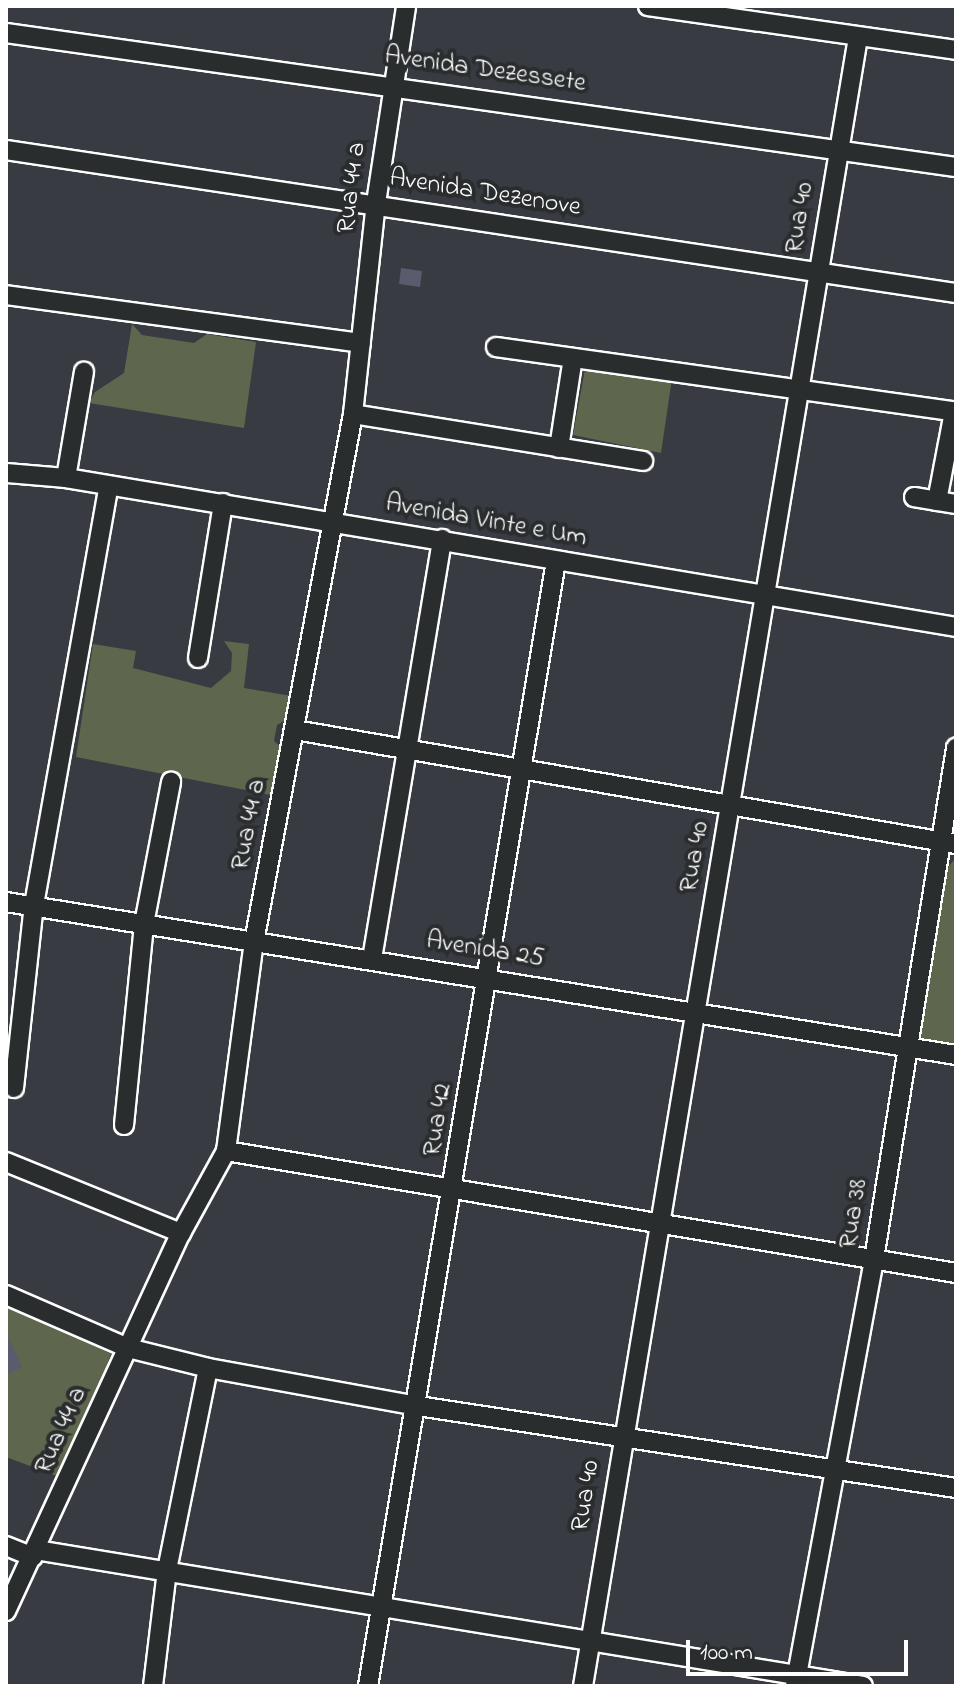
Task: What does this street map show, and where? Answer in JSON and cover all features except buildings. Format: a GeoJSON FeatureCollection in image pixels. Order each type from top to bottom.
{"type":"FeatureCollection","features":[{"type":"Feature","properties":{"kind":"street","name":"Rua 44 a"},"geometry":{"type":"LineString","coordinates":[[6,1611],[181,1233],[226,1151],[254,942],[353,414],[376,203],[406,6]]}},
{"type":"Feature","properties":{"kind":"street"},"geometry":{"type":"LineString","coordinates":[[648,6],[956,50]]}},
{"type":"Feature","properties":{"kind":"street","name":"Avenida Dezessete"},"geometry":{"type":"LineString","coordinates":[[6,33],[394,84],[956,167]]}},
{"type":"Feature","properties":{"kind":"street","name":"Rua 40"},"geometry":{"type":"LineString","coordinates":[[583,1686],[622,1437],[661,1224],[858,37]]}},
{"type":"Feature","properties":{"kind":"street","name":"Avenida Dezenove"},"geometry":{"type":"LineString","coordinates":[[6,150],[376,203],[956,293]]}},
{"type":"Feature","properties":{"kind":"street"},"geometry":{"type":"LineString","coordinates":[[6,295],[361,343]]}},
{"type":"Feature","properties":{"kind":"street"},"geometry":{"type":"LineString","coordinates":[[496,347],[955,412],[947,502],[914,497]]}},
{"type":"Feature","properties":{"kind":"street"},"geometry":{"type":"LineString","coordinates":[[559,448],[573,358]]}},
{"type":"Feature","properties":{"kind":"street"},"geometry":{"type":"LineString","coordinates":[[66,478],[84,372]]}},
{"type":"Feature","properties":{"kind":"street"},"geometry":{"type":"LineString","coordinates":[[353,414],[643,461]]}},
{"type":"Feature","properties":{"kind":"street","name":"Avenida Vinte e Um"},"geometry":{"type":"LineString","coordinates":[[6,473],[66,478],[223,503],[956,627]]}},
{"type":"Feature","properties":{"kind":"street"},"geometry":{"type":"LineString","coordinates":[[14,1088],[11,1042],[109,486]]}},
{"type":"Feature","properties":{"kind":"street"},"geometry":{"type":"LineString","coordinates":[[198,658],[223,503]]}},
{"type":"Feature","properties":{"kind":"street"},"geometry":{"type":"LineString","coordinates":[[372,959],[404,747],[442,539]]}},
{"type":"Feature","properties":{"kind":"street","name":"Rua 42"},"geometry":{"type":"LineString","coordinates":[[368,1686],[418,1406],[556,561]]}},
{"type":"Feature","properties":{"kind":"street"},"geometry":{"type":"LineString","coordinates":[[295,730],[949,843]]}},
{"type":"Feature","properties":{"kind":"street","name":"Rua 38"},"geometry":{"type":"LineString","coordinates":[[796,1681],[833,1466],[874,1259],[907,1046],[949,843],[956,748]]}},
{"type":"Feature","properties":{"kind":"street"},"geometry":{"type":"LineString","coordinates":[[124,1125],[144,924],[171,782]]}},
{"type":"Feature","properties":{"kind":"street","name":"Avenida 25"},"geometry":{"type":"LineString","coordinates":[[6,902],[488,977],[956,1055]]}},
{"type":"Feature","properties":{"kind":"street"},"geometry":{"type":"LineString","coordinates":[[226,1151],[956,1273]]}},
{"type":"Feature","properties":{"kind":"street"},"geometry":{"type":"LineString","coordinates":[[6,1162],[181,1233]]}},
{"type":"Feature","properties":{"kind":"street"},"geometry":{"type":"LineString","coordinates":[[6,1295],[128,1348],[208,1368],[418,1406],[833,1466],[956,1488]]}},
{"type":"Feature","properties":{"kind":"street"},"geometry":{"type":"LineString","coordinates":[[153,1686],[167,1570],[208,1368]]}},
{"type":"Feature","properties":{"kind":"street"},"geometry":{"type":"LineString","coordinates":[[6,1546],[35,1554],[167,1570],[591,1640],[796,1681],[863,1686]]}},
{"type":"Feature","properties":{"kind":"green space"},"geometry":{"type":"Polygon","coordinates":[[[132,324],[142,335],[194,343],[207,334],[256,342],[244,428],[89,403],[95,392],[124,373],[132,324]]]}},
{"type":"Feature","properties":{"kind":"green space"},"geometry":{"type":"Polygon","coordinates":[[[585,369],[672,378],[661,453],[573,435],[585,369]]]}},
{"type":"Feature","properties":{"kind":"green space"},"geometry":{"type":"Polygon","coordinates":[[[224,641],[249,644],[244,688],[292,696],[289,718],[277,725],[274,741],[283,749],[276,796],[76,757],[93,644],[136,651],[133,668],[211,688],[231,671],[232,653],[224,641]]]}},
{"type":"Feature","properties":{"kind":"green space"},"geometry":{"type":"Polygon","coordinates":[[[956,858],[956,1050],[922,1040],[920,1033],[945,870],[956,858]]]}},
{"type":"Feature","properties":{"kind":"green space"},"geometry":{"type":"Polygon","coordinates":[[[6,1303],[111,1354],[62,1478],[6,1457],[6,1303]]]}}]}
